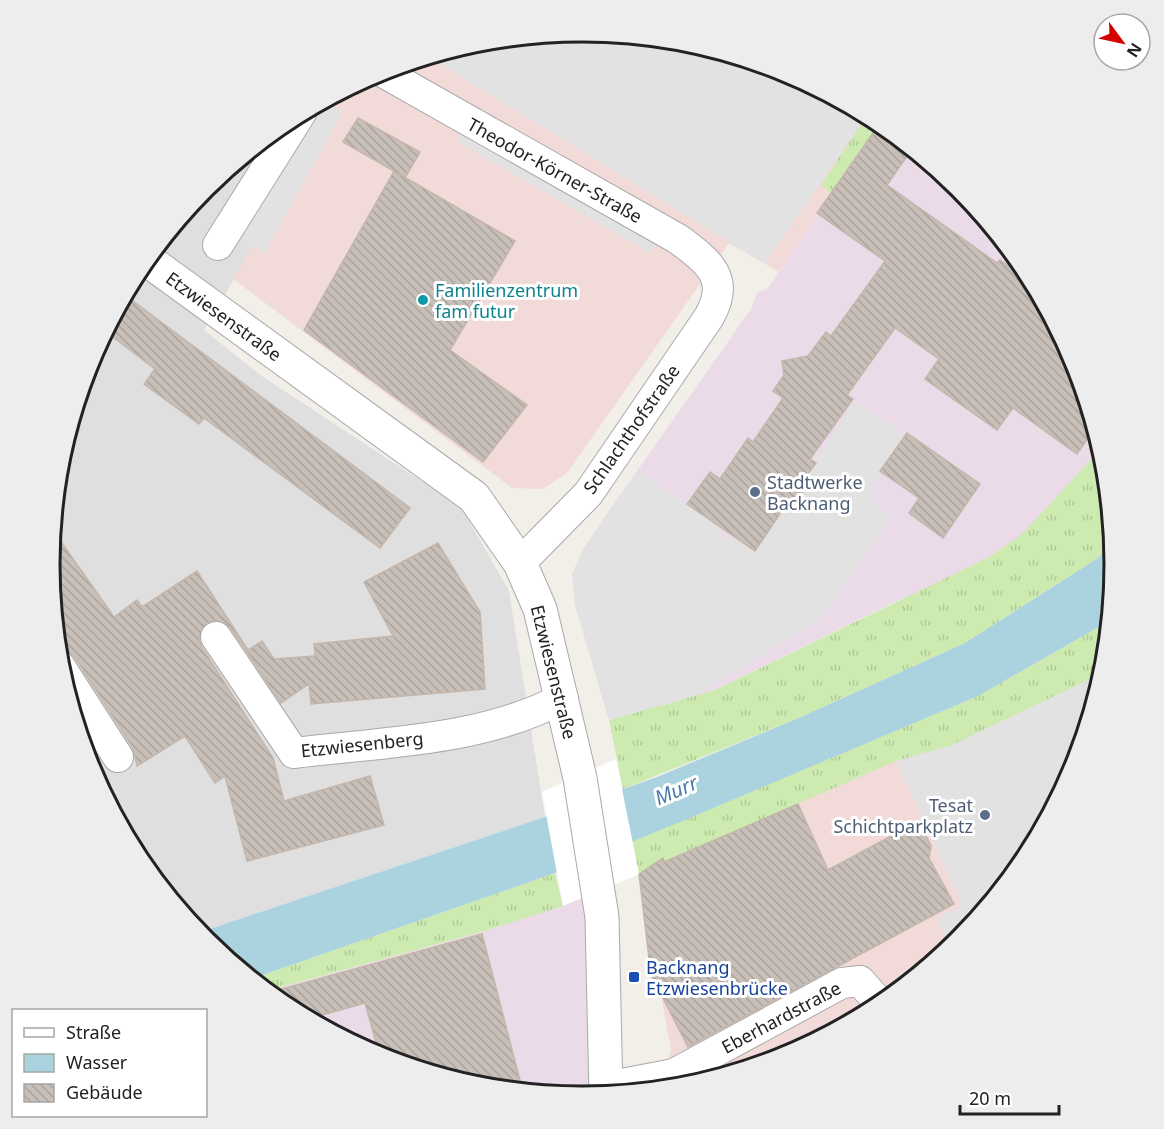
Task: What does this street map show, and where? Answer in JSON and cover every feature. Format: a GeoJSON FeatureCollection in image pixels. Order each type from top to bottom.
{"type":"FeatureCollection","features":[{"type":"Feature","properties":{"kind":"street","name":"Theodor-Körner-Straße"},"geometry":{"type":"LineString","coordinates":[[393,78],[678,239],[707,261],[717,281]]}},
{"type":"Feature","properties":{"kind":"street"},"geometry":{"type":"LineString","coordinates":[[218,245],[289,132]]}},
{"type":"Feature","properties":{"kind":"street","name":"Etzwiesenstraße"},"geometry":{"type":"LineString","coordinates":[[154,266],[474,497],[520,563],[540,609],[566,713],[602,917],[606,1086]]}},
{"type":"Feature","properties":{"kind":"street","name":"Schlachthofstraße"},"geometry":{"type":"LineString","coordinates":[[520,563],[588,494],[709,317],[718,298],[717,281]]}},
{"type":"Feature","properties":{"kind":"street","name":"Etzwiesenberg"},"geometry":{"type":"LineString","coordinates":[[216,637],[294,753],[462,732],[533,714],[566,713]]}},
{"type":"Feature","properties":{"kind":"street"},"geometry":{"type":"LineString","coordinates":[[75,690],[118,757]]}},
{"type":"Feature","properties":{"kind":"street","name":"Eberhardstraße"},"geometry":{"type":"LineString","coordinates":[[631,1085],[674,1074],[842,983],[860,981],[874,997]]}},
{"type":"Feature","properties":{"kind":"shaded area"},"geometry":{"type":"Polygon","coordinates":[[[582,42],[650,46],[684,52],[750,70],[782,82],[843,112],[874,132],[779,272],[729,243],[567,473],[543,489],[512,488],[233,279],[338,103],[414,70],[480,52],[514,46],[582,42]]]}},
{"type":"Feature","properties":{"kind":"shaded area"},"geometry":{"type":"Polygon","coordinates":[[[548,43],[616,43],[650,46],[684,52],[750,70],[813,96],[861,123],[765,264],[438,63],[480,52],[548,43]]]}},
{"type":"Feature","properties":{"kind":"shaded area"},"geometry":{"type":"Polygon","coordinates":[[[338,103],[204,330],[263,377],[461,507],[509,591],[545,817],[209,929],[167,883],[130,826],[99,764],[77,700],[64,633],[59,564],[61,530],[64,496],[77,429],[99,365],[113,333],[148,274],[189,220],[237,172],[264,150],[292,130],[338,103]]]}},
{"type":"Feature","properties":{"kind":"shaded area"},"geometry":{"type":"Polygon","coordinates":[[[332,106],[343,112],[264,253],[242,240],[310,119],[332,106]]]}},
{"type":"Feature","properties":{"kind":"shaded area"},"geometry":{"type":"Polygon","coordinates":[[[461,132],[656,244],[650,253],[456,141],[461,132]]]}},
{"type":"Feature","properties":{"kind":"shaded area"},"geometry":{"type":"Polygon","coordinates":[[[874,132],[927,172],[951,195],[997,246],[1016,274],[1051,333],[1065,365],[1087,429],[1094,466],[983,606],[903,598],[715,690],[609,720],[575,605],[572,574],[584,548],[751,309],[757,293],[768,288],[874,132]]]}},
{"type":"Feature","properties":{"kind":"shaded area"},"geometry":{"type":"Polygon","coordinates":[[[856,402],[905,435],[874,482],[874,503],[893,517],[820,620],[694,696],[609,720],[575,605],[572,574],[584,548],[638,471],[722,528],[718,533],[731,541],[734,536],[778,512],[810,482],[805,478],[856,402]]]}},
{"type":"Feature","properties":{"kind":"shaded area"},"geometry":{"type":"Polygon","coordinates":[[[1101,626],[1087,700],[1065,764],[1051,796],[997,883],[951,934],[900,979],[843,1017],[813,1033],[750,1059],[661,1081],[671,1050],[639,874],[680,822],[978,696],[1101,626]]]}},
{"type":"Feature","properties":{"kind":"shaded area","name":"Tesat Schichtparkplatz"},"geometry":{"type":"Polygon","coordinates":[[[1091,679],[1077,732],[1051,796],[997,883],[947,938],[936,919],[962,905],[896,761],[950,746],[1091,679]]]}},
{"type":"Feature","properties":{"kind":"shaded area"},"geometry":{"type":"Polygon","coordinates":[[[594,894],[600,1086],[514,1083],[480,1077],[414,1059],[351,1033],[321,1017],[277,988],[481,932],[594,894]]]}},
{"type":"Feature","properties":{"kind":"green space"},"geometry":{"type":"Polygon","coordinates":[[[861,123],[874,131],[830,193],[821,185],[861,123]]]}},
{"type":"Feature","properties":{"kind":"green space"},"geometry":{"type":"Polygon","coordinates":[[[1093,458],[1103,530],[1104,552],[1098,558],[965,643],[801,717],[623,789],[609,720],[715,690],[989,557],[1021,535],[1093,458]]]}},
{"type":"Feature","properties":{"kind":"green space"},"geometry":{"type":"Polygon","coordinates":[[[1101,626],[1091,679],[950,746],[896,761],[664,862],[662,859],[639,874],[632,841],[978,696],[1101,626]]]}},
{"type":"Feature","properties":{"kind":"green space"},"geometry":{"type":"Polygon","coordinates":[[[555,873],[563,906],[481,932],[277,988],[260,976],[555,873]]]}},
{"type":"Feature","properties":{"kind":"water","name":"Murr"},"geometry":{"type":"Polygon","coordinates":[[[1104,552],[1101,626],[978,696],[680,822],[555,873],[260,976],[209,929],[545,817],[657,777],[801,717],[965,643],[1098,558],[1104,552]]]}},
{"type":"Feature","properties":{"kind":"pier"},"geometry":{"type":"Polygon","coordinates":[[[616,759],[639,874],[563,906],[542,792],[616,759]]]}},
{"type":"Feature","properties":{"kind":"building","name":"Familienzentrum fam futur"},"geometry":{"type":"Polygon","coordinates":[[[358,118],[420,152],[405,178],[515,241],[450,350],[527,405],[483,462],[304,330],[394,171],[343,142],[358,118]]]}},
{"type":"Feature","properties":{"kind":"building"},"geometry":{"type":"Polygon","coordinates":[[[874,131],[907,156],[887,185],[997,263],[1000,260],[1012,269],[1034,303],[1065,365],[1087,429],[1089,437],[1077,454],[1013,408],[997,430],[925,379],[939,359],[895,328],[847,395],[853,399],[810,459],[816,463],[805,478],[810,482],[791,509],[786,505],[755,551],[687,504],[710,472],[720,479],[748,438],[753,442],[783,398],[773,391],[784,375],[782,361],[808,356],[826,332],[831,336],[885,261],[817,213],[874,131]]]}},
{"type":"Feature","properties":{"kind":"building"},"geometry":{"type":"Polygon","coordinates":[[[132,300],[410,508],[380,548],[204,418],[199,424],[144,384],[155,369],[112,336],[132,300]]]}},
{"type":"Feature","properties":{"kind":"building"},"geometry":{"type":"Polygon","coordinates":[[[907,433],[980,484],[943,538],[909,513],[919,498],[880,471],[907,433]]]}},
{"type":"Feature","properties":{"kind":"building"},"geometry":{"type":"Polygon","coordinates":[[[60,541],[114,617],[137,600],[142,607],[197,571],[248,650],[262,641],[274,659],[315,656],[314,644],[393,636],[364,582],[438,543],[480,612],[485,689],[311,704],[309,684],[281,703],[230,627],[215,620],[206,623],[199,638],[201,646],[273,758],[284,801],[370,776],[384,825],[247,861],[225,776],[215,783],[185,736],[137,766],[133,748],[74,656],[67,650],[64,633],[59,564],[60,541]]]}},
{"type":"Feature","properties":{"kind":"building"},"geometry":{"type":"Polygon","coordinates":[[[798,804],[828,870],[919,821],[931,846],[929,858],[954,904],[688,1047],[651,975],[639,874],[663,858],[664,862],[798,804]]]}},
{"type":"Feature","properties":{"kind":"building"},"geometry":{"type":"Polygon","coordinates":[[[482,934],[521,1084],[447,1069],[377,1045],[365,1003],[319,1016],[279,990],[482,934]]]}},
{"type":"Feature","properties":{"kind":"place","name":"Familienzentrum fam futur"},"geometry":{"type":"Point","coordinates":[423,300]}},
{"type":"Feature","properties":{"kind":"place","name":"Stadtwerke Backnang"},"geometry":{"type":"Point","coordinates":[755,492]}},
{"type":"Feature","properties":{"kind":"place","name":"Tesat Schichtparkplatz"},"geometry":{"type":"Point","coordinates":[985,815]}},
{"type":"Feature","properties":{"kind":"place","name":"Backnang Etzwiesenbrücke"},"geometry":{"type":"Point","coordinates":[634,977]}}]}
